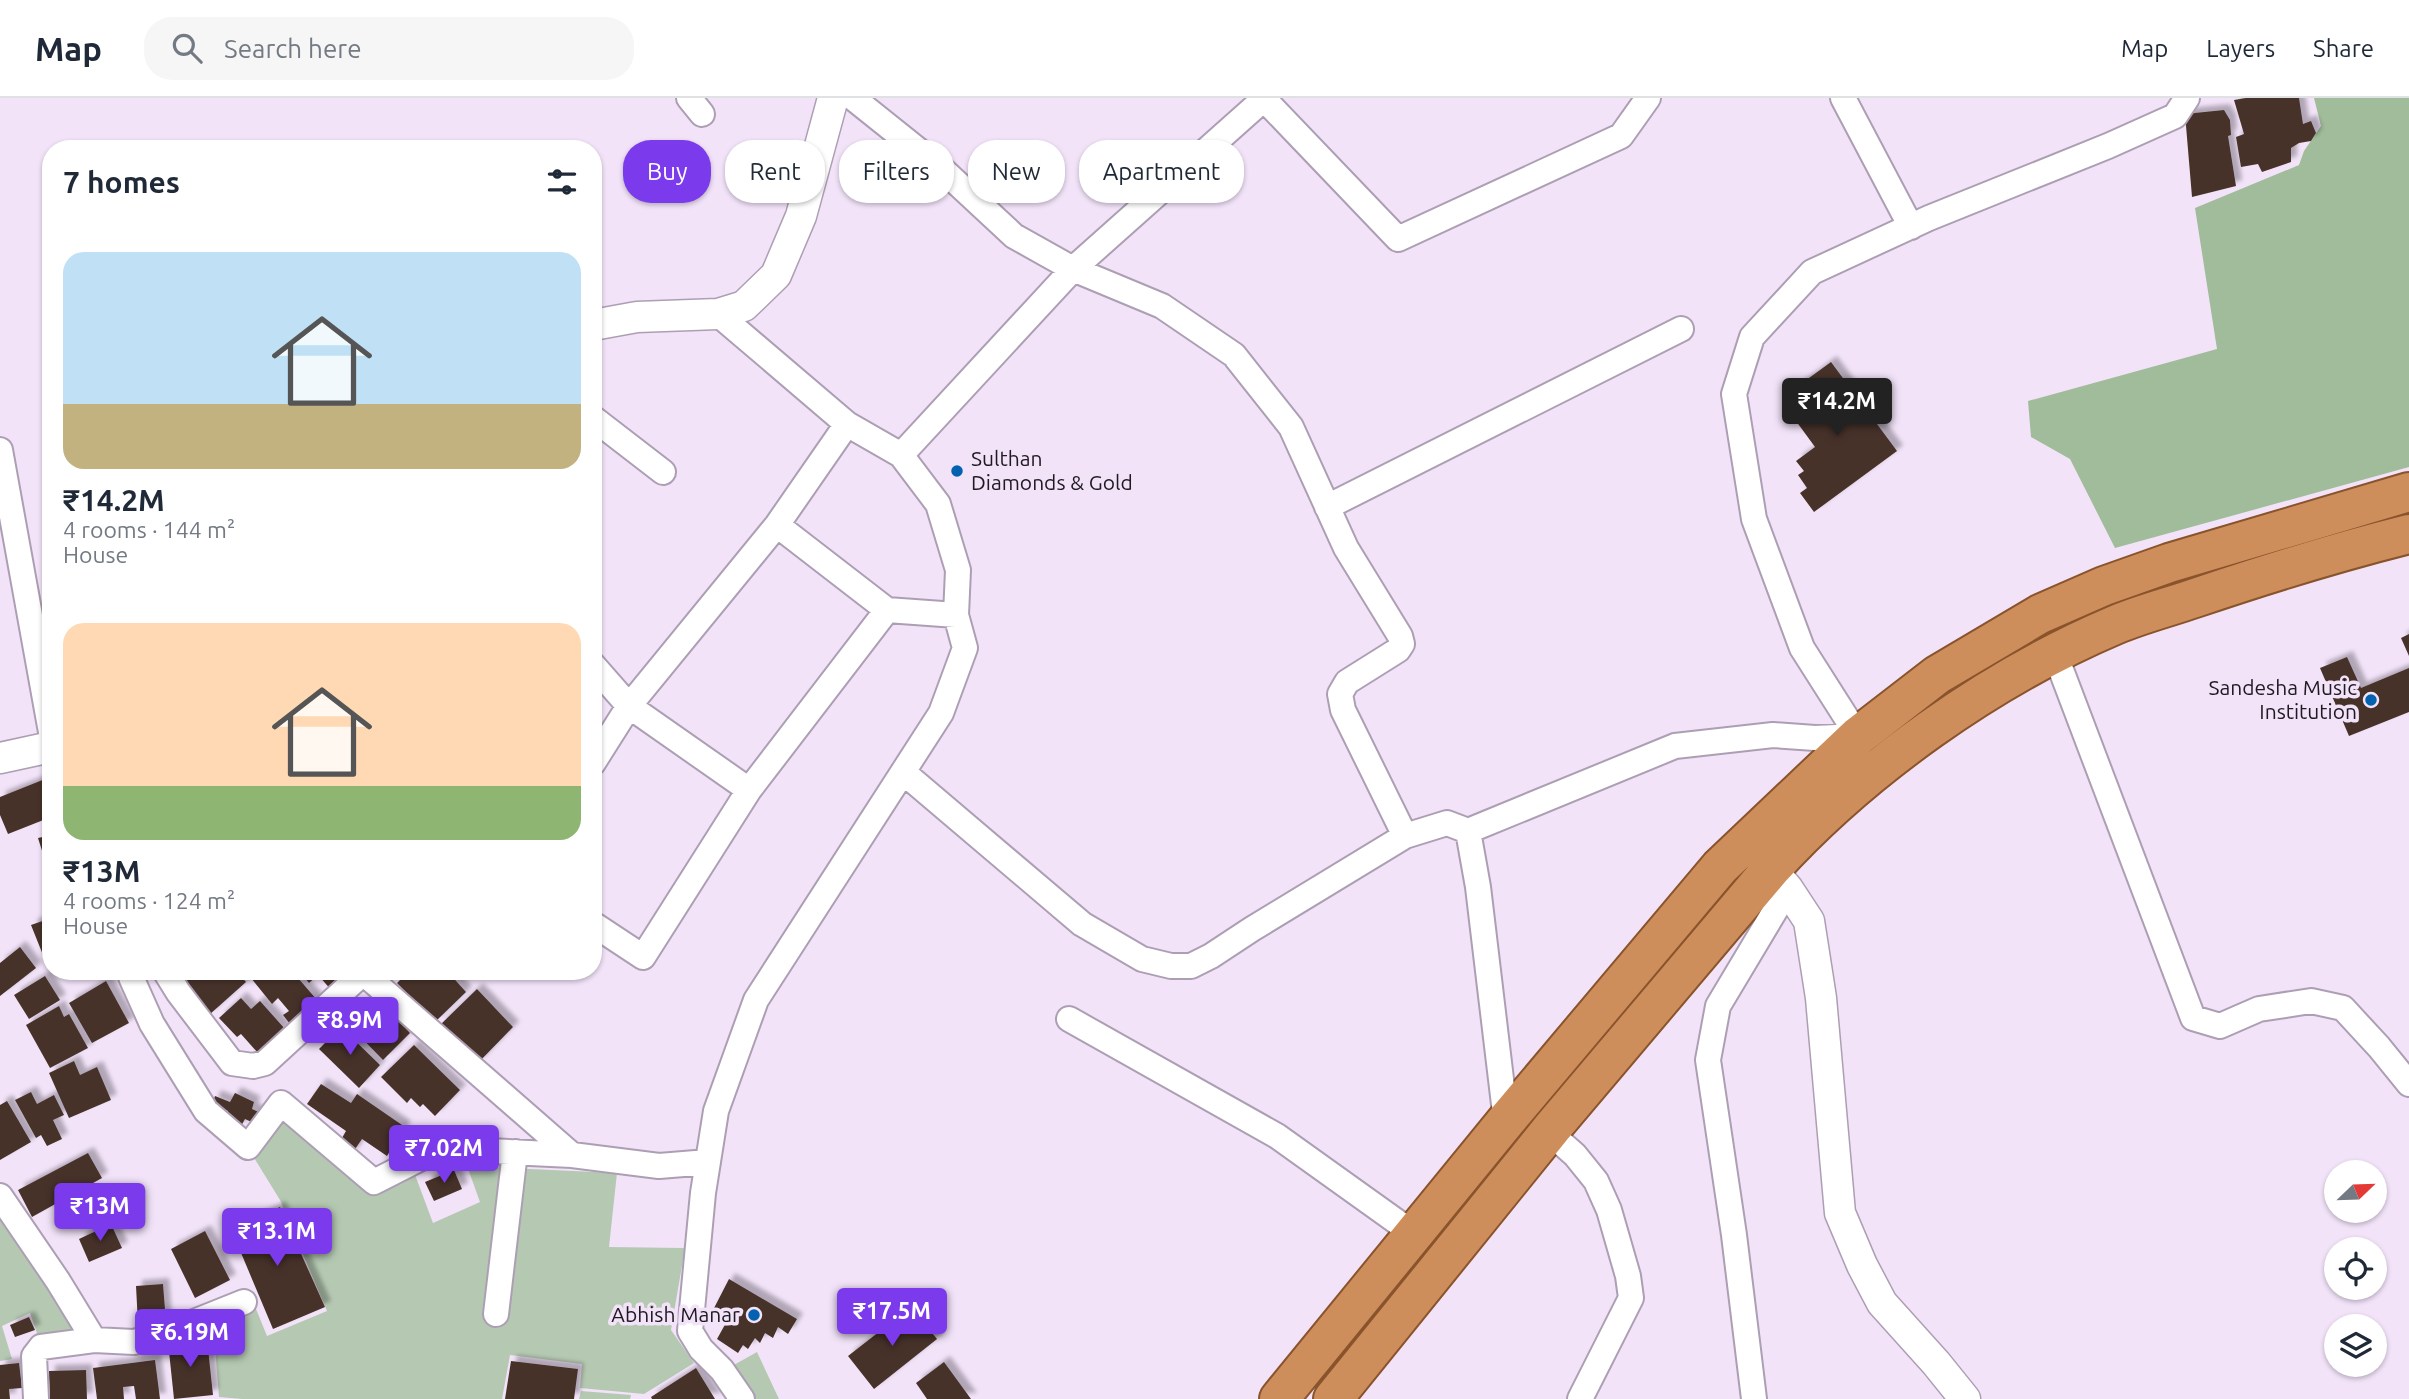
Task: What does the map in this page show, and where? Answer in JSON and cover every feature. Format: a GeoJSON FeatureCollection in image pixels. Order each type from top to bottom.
{"type":"FeatureCollection","features":[{"type":"Feature","properties":{"kind":"highway"},"geometry":{"type":"LineString","coordinates":[[1279,1399],[1506,1121],[1720,867],[1858,736],[1937,675],[2051,610],[2105,586],[2169,563],[2409,492]]}},
{"type":"Feature","properties":{"kind":"highway"},"geometry":{"type":"LineString","coordinates":[[1333,1399],[1549,1132],[1779,879],[1791,847],[1858,785],[1921,736],[1992,690],[2055,654],[2116,625],[2243,582],[2409,534]]}},
{"type":"Feature","properties":{"kind":"street"},"geometry":{"type":"LineString","coordinates":[[602,323],[637,317],[718,314],[744,306],[776,275],[801,216],[833,98]]}},
{"type":"Feature","properties":{"kind":"street"},"geometry":{"type":"LineString","coordinates":[[853,98],[943,170],[1014,236],[1073,269],[1162,306],[1234,355],[1291,427],[1346,548],[1400,636],[1402,644],[1398,650],[1347,682],[1340,694],[1343,710],[1405,836]]}},
{"type":"Feature","properties":{"kind":"street"},"geometry":{"type":"LineString","coordinates":[[901,455],[1073,269],[1265,99],[1398,239],[1621,136],[1648,98]]}},
{"type":"Feature","properties":{"kind":"street"},"geometry":{"type":"LineString","coordinates":[[1843,98],[1911,227]]}},
{"type":"Feature","properties":{"kind":"street"},"geometry":{"type":"LineString","coordinates":[[903,772],[1082,924],[1142,959],[1171,966],[1191,966],[1405,836],[1447,824],[1468,831],[1675,746],[1773,735],[1815,738],[1858,736],[1802,648],[1754,519],[1734,394],[1752,337],[1812,272],[1911,227],[2175,116],[2187,98]]}},
{"type":"Feature","properties":{"kind":"street"},"geometry":{"type":"LineString","coordinates":[[718,314],[847,424],[901,455],[938,504],[958,570],[956,615],[965,648],[941,713],[757,1000],[716,1111],[690,1331],[701,1349],[722,1370],[742,1399]]}},
{"type":"Feature","properties":{"kind":"street"},"geometry":{"type":"LineString","coordinates":[[1327,507],[1681,329]]}},
{"type":"Feature","properties":{"kind":"street"},"geometry":{"type":"LineString","coordinates":[[602,749],[629,706],[777,525],[847,424]]}},
{"type":"Feature","properties":{"kind":"street"},"geometry":{"type":"LineString","coordinates":[[602,425],[663,472]]}},
{"type":"Feature","properties":{"kind":"street"},"geometry":{"type":"LineString","coordinates":[[0,450],[42,682]]}},
{"type":"Feature","properties":{"kind":"street"},"geometry":{"type":"LineString","coordinates":[[777,525],[887,610],[956,615]]}},
{"type":"Feature","properties":{"kind":"street"},"geometry":{"type":"LineString","coordinates":[[602,930],[643,957],[749,790],[887,610]]}},
{"type":"Feature","properties":{"kind":"street"},"geometry":{"type":"LineString","coordinates":[[2055,654],[2193,1018],[2220,1026],[2259,1009],[2311,1001],[2343,1008],[2379,1046],[2409,1084]]}},
{"type":"Feature","properties":{"kind":"street"},"geometry":{"type":"LineString","coordinates":[[602,674],[629,706],[749,790]]}},
{"type":"Feature","properties":{"kind":"street"},"geometry":{"type":"LineString","coordinates":[[0,758],[42,749]]}},
{"type":"Feature","properties":{"kind":"street"},"geometry":{"type":"LineString","coordinates":[[1468,831],[1478,887],[1506,1121]]}},
{"type":"Feature","properties":{"kind":"street"},"geometry":{"type":"LineString","coordinates":[[1754,1399],[1734,1235],[1708,1060],[1718,1006],[1779,879],[1809,921],[1821,998],[1839,1213],[1882,1303],[1965,1399]]}},
{"type":"Feature","properties":{"kind":"street"},"geometry":{"type":"LineString","coordinates":[[132,980],[152,1024],[206,1111],[248,1147],[281,1103],[374,1182],[422,1157],[469,1150],[572,1155],[659,1166],[708,1162]]}},
{"type":"Feature","properties":{"kind":"street"},"geometry":{"type":"LineString","coordinates":[[171,980],[232,1063],[253,1066],[265,1063],[353,980]]}},
{"type":"Feature","properties":{"kind":"street"},"geometry":{"type":"LineString","coordinates":[[371,980],[572,1155]]}},
{"type":"Feature","properties":{"kind":"street"},"geometry":{"type":"LineString","coordinates":[[1069,1019],[1277,1136],[1414,1234]]}},
{"type":"Feature","properties":{"kind":"street"},"geometry":{"type":"LineString","coordinates":[[1549,1132],[1575,1155],[1596,1181],[1609,1210],[1628,1276],[1631,1298],[1580,1399]]}},
{"type":"Feature","properties":{"kind":"street"},"geometry":{"type":"LineString","coordinates":[[496,1314],[515,1152]]}},
{"type":"Feature","properties":{"kind":"street"},"geometry":{"type":"LineString","coordinates":[[0,1196],[58,1281],[94,1340]]}},
{"type":"Feature","properties":{"kind":"street"},"geometry":{"type":"LineString","coordinates":[[36,1399],[34,1356],[41,1347],[94,1340],[134,1342],[169,1332],[244,1301]]}},
{"type":"Feature","properties":{"kind":"green space"},"geometry":{"type":"Polygon","coordinates":[[[2314,98],[2409,98],[2409,467],[2115,548],[2070,459],[2031,437],[2028,401],[2217,349],[2195,208],[2299,165],[2304,151],[2321,126],[2314,98]]]}},
{"type":"Feature","properties":{"kind":"green space"},"geometry":{"type":"Polygon","coordinates":[[[283,1111],[373,1189],[414,1172],[433,1223],[480,1202],[467,1166],[617,1173],[609,1247],[685,1248],[671,1330],[694,1363],[644,1394],[580,1388],[582,1364],[510,1355],[502,1399],[219,1397],[213,1321],[254,1304],[267,1336],[327,1311],[280,1200],[251,1153],[283,1111]]]}},
{"type":"Feature","properties":{"kind":"green space"},"geometry":{"type":"Polygon","coordinates":[[[0,1205],[83,1333],[40,1342],[30,1313],[2,1326],[12,1359],[0,1361],[0,1205]]]}},
{"type":"Feature","properties":{"kind":"green space"},"geometry":{"type":"Polygon","coordinates":[[[757,1352],[779,1399],[750,1399],[732,1366],[757,1352]]]}},
{"type":"Feature","properties":{"kind":"green space"},"geometry":{"type":"Polygon","coordinates":[[[581,1391],[631,1395],[630,1399],[579,1399],[581,1391]]]}},
{"type":"Feature","properties":{"kind":"building"},"geometry":{"type":"Polygon","coordinates":[[[2299,98],[2303,124],[2311,121],[2316,133],[2311,141],[2291,148],[2291,162],[2262,172],[2258,164],[2241,167],[2236,137],[2244,134],[2234,100],[2299,98]]]}},
{"type":"Feature","properties":{"kind":"building"},"geometry":{"type":"Polygon","coordinates":[[[2224,110],[2230,120],[2231,135],[2228,136],[2236,186],[2192,197],[2185,114],[2224,110]]]}},
{"type":"Feature","properties":{"kind":"building"},"geometry":{"type":"Polygon","coordinates":[[[1831,362],[1897,451],[1814,512],[1800,493],[1807,488],[1798,475],[1804,471],[1796,461],[1815,447],[1796,421],[1814,408],[1798,386],[1831,362]]]}},
{"type":"Feature","properties":{"kind":"building","name":"Sandesha Music Institution"},"geometry":{"type":"Polygon","coordinates":[[[2409,634],[2409,656],[2401,638],[2409,634]]]}},
{"type":"Feature","properties":{"kind":"building","name":"Sandesha Music Institution"},"geometry":{"type":"Polygon","coordinates":[[[2347,657],[2361,688],[2409,668],[2409,712],[2349,736],[2320,668],[2347,657]]]}},
{"type":"Feature","properties":{"kind":"building"},"geometry":{"type":"Polygon","coordinates":[[[42,780],[42,821],[8,834],[0,815],[0,797],[42,780]]]}},
{"type":"Feature","properties":{"kind":"building"},"geometry":{"type":"Polygon","coordinates":[[[42,921],[42,952],[31,925],[42,921]]]}},
{"type":"Feature","properties":{"kind":"building"},"geometry":{"type":"Polygon","coordinates":[[[20,947],[36,968],[0,996],[0,963],[20,947]]]}},
{"type":"Feature","properties":{"kind":"building"},"geometry":{"type":"Polygon","coordinates":[[[42,978],[48,980],[60,1000],[29,1019],[14,995],[42,978]]]}},
{"type":"Feature","properties":{"kind":"building"},"geometry":{"type":"Polygon","coordinates":[[[244,980],[246,982],[209,1015],[182,981],[244,980]]]}},
{"type":"Feature","properties":{"kind":"building"},"geometry":{"type":"Polygon","coordinates":[[[253,980],[300,980],[317,1000],[290,1024],[283,1015],[289,1011],[278,998],[272,1004],[253,980]]]}},
{"type":"Feature","properties":{"kind":"building"},"geometry":{"type":"Polygon","coordinates":[[[322,980],[345,980],[333,992],[322,980]]]}},
{"type":"Feature","properties":{"kind":"building"},"geometry":{"type":"Polygon","coordinates":[[[400,980],[455,980],[466,992],[435,1022],[397,983],[400,980]]]}},
{"type":"Feature","properties":{"kind":"building"},"geometry":{"type":"Polygon","coordinates":[[[106,981],[129,1023],[92,1043],[69,1003],[106,981]]]}},
{"type":"Feature","properties":{"kind":"building"},"geometry":{"type":"Polygon","coordinates":[[[477,989],[513,1027],[478,1063],[440,1025],[477,989]]]}},
{"type":"Feature","properties":{"kind":"building"},"geometry":{"type":"Polygon","coordinates":[[[374,994],[410,1033],[383,1060],[345,1021],[374,994]]]}},
{"type":"Feature","properties":{"kind":"building"},"geometry":{"type":"Polygon","coordinates":[[[241,998],[251,1009],[260,1001],[285,1029],[258,1053],[241,1034],[237,1037],[219,1018],[241,998]]]}},
{"type":"Feature","properties":{"kind":"building"},"geometry":{"type":"Polygon","coordinates":[[[59,1006],[64,1017],[69,1014],[88,1048],[50,1068],[26,1025],[59,1006]]]}},
{"type":"Feature","properties":{"kind":"building"},"geometry":{"type":"Polygon","coordinates":[[[341,1027],[380,1065],[359,1088],[319,1049],[341,1027]]]}},
{"type":"Feature","properties":{"kind":"building"},"geometry":{"type":"Polygon","coordinates":[[[414,1045],[460,1090],[435,1116],[423,1104],[420,1107],[411,1098],[407,1103],[381,1077],[414,1045]]]}},
{"type":"Feature","properties":{"kind":"building"},"geometry":{"type":"Polygon","coordinates":[[[74,1061],[80,1075],[97,1067],[111,1100],[69,1118],[49,1073],[74,1061]]]}},
{"type":"Feature","properties":{"kind":"building"},"geometry":{"type":"Polygon","coordinates":[[[321,1084],[351,1103],[357,1094],[405,1127],[387,1156],[362,1139],[351,1155],[338,1145],[346,1131],[307,1104],[321,1084]]]}},
{"type":"Feature","properties":{"kind":"building"},"geometry":{"type":"Polygon","coordinates":[[[31,1092],[37,1104],[54,1095],[64,1115],[53,1120],[62,1139],[47,1146],[41,1135],[36,1138],[15,1100],[31,1092]]]}},
{"type":"Feature","properties":{"kind":"building"},"geometry":{"type":"Polygon","coordinates":[[[235,1093],[254,1102],[252,1109],[263,1114],[258,1125],[245,1119],[240,1128],[224,1120],[228,1111],[212,1104],[215,1096],[230,1102],[235,1093]]]}},
{"type":"Feature","properties":{"kind":"building"},"geometry":{"type":"Polygon","coordinates":[[[7,1101],[31,1142],[0,1160],[0,1105],[7,1101]]]}},
{"type":"Feature","properties":{"kind":"building"},"geometry":{"type":"Polygon","coordinates":[[[88,1153],[102,1178],[32,1217],[18,1190],[88,1153]]]}},
{"type":"Feature","properties":{"kind":"building"},"geometry":{"type":"Polygon","coordinates":[[[454,1170],[462,1189],[434,1201],[425,1182],[454,1170]]]}},
{"type":"Feature","properties":{"kind":"building"},"geometry":{"type":"Polygon","coordinates":[[[280,1207],[325,1307],[273,1329],[231,1229],[280,1207]]]}},
{"type":"Feature","properties":{"kind":"building"},"geometry":{"type":"Polygon","coordinates":[[[111,1224],[122,1248],[89,1262],[79,1239],[111,1224]]]}},
{"type":"Feature","properties":{"kind":"building"},"geometry":{"type":"Polygon","coordinates":[[[205,1231],[230,1280],[195,1298],[171,1249],[205,1231]]]}},
{"type":"Feature","properties":{"kind":"building","name":"Abhish Manar"},"geometry":{"type":"Polygon","coordinates":[[[729,1279],[797,1319],[788,1334],[778,1327],[773,1338],[765,1333],[760,1343],[755,1338],[748,1349],[743,1345],[738,1353],[717,1339],[727,1321],[712,1312],[729,1279]]]}},
{"type":"Feature","properties":{"kind":"building"},"geometry":{"type":"Polygon","coordinates":[[[163,1284],[166,1322],[138,1324],[136,1286],[163,1284]]]}},
{"type":"Feature","properties":{"kind":"building"},"geometry":{"type":"Polygon","coordinates":[[[911,1307],[937,1339],[874,1389],[848,1356],[911,1307]]]}},
{"type":"Feature","properties":{"kind":"building"},"geometry":{"type":"Polygon","coordinates":[[[29,1317],[35,1330],[15,1337],[10,1325],[29,1317]]]}},
{"type":"Feature","properties":{"kind":"building"},"geometry":{"type":"Polygon","coordinates":[[[207,1339],[213,1395],[174,1399],[168,1342],[207,1339]]]}},
{"type":"Feature","properties":{"kind":"building"},"geometry":{"type":"Polygon","coordinates":[[[155,1360],[160,1399],[136,1399],[134,1386],[123,1387],[124,1399],[97,1399],[93,1368],[155,1360]]]}},
{"type":"Feature","properties":{"kind":"building"},"geometry":{"type":"Polygon","coordinates":[[[511,1361],[578,1369],[574,1399],[505,1399],[511,1361]]]}},
{"type":"Feature","properties":{"kind":"building"},"geometry":{"type":"Polygon","coordinates":[[[944,1362],[971,1399],[927,1399],[916,1383],[944,1362]]]}},
{"type":"Feature","properties":{"kind":"building"},"geometry":{"type":"Polygon","coordinates":[[[19,1363],[22,1388],[9,1389],[10,1399],[0,1399],[0,1365],[19,1363]]]}},
{"type":"Feature","properties":{"kind":"building"},"geometry":{"type":"Polygon","coordinates":[[[696,1368],[715,1399],[652,1399],[651,1397],[696,1368]]]}},
{"type":"Feature","properties":{"kind":"building"},"geometry":{"type":"Polygon","coordinates":[[[86,1370],[87,1399],[50,1399],[49,1371],[86,1370]]]}},
{"type":"Feature","properties":{"kind":"place","name":"Sulthan Diamonds & Gold"},"geometry":{"type":"Point","coordinates":[957,471]}},
{"type":"Feature","properties":{"kind":"place","name":"Sandesha Music Institution"},"geometry":{"type":"Point","coordinates":[2371,700]}},
{"type":"Feature","properties":{"kind":"place","name":"Abhish Manar"},"geometry":{"type":"Point","coordinates":[754,1315]}}]}
